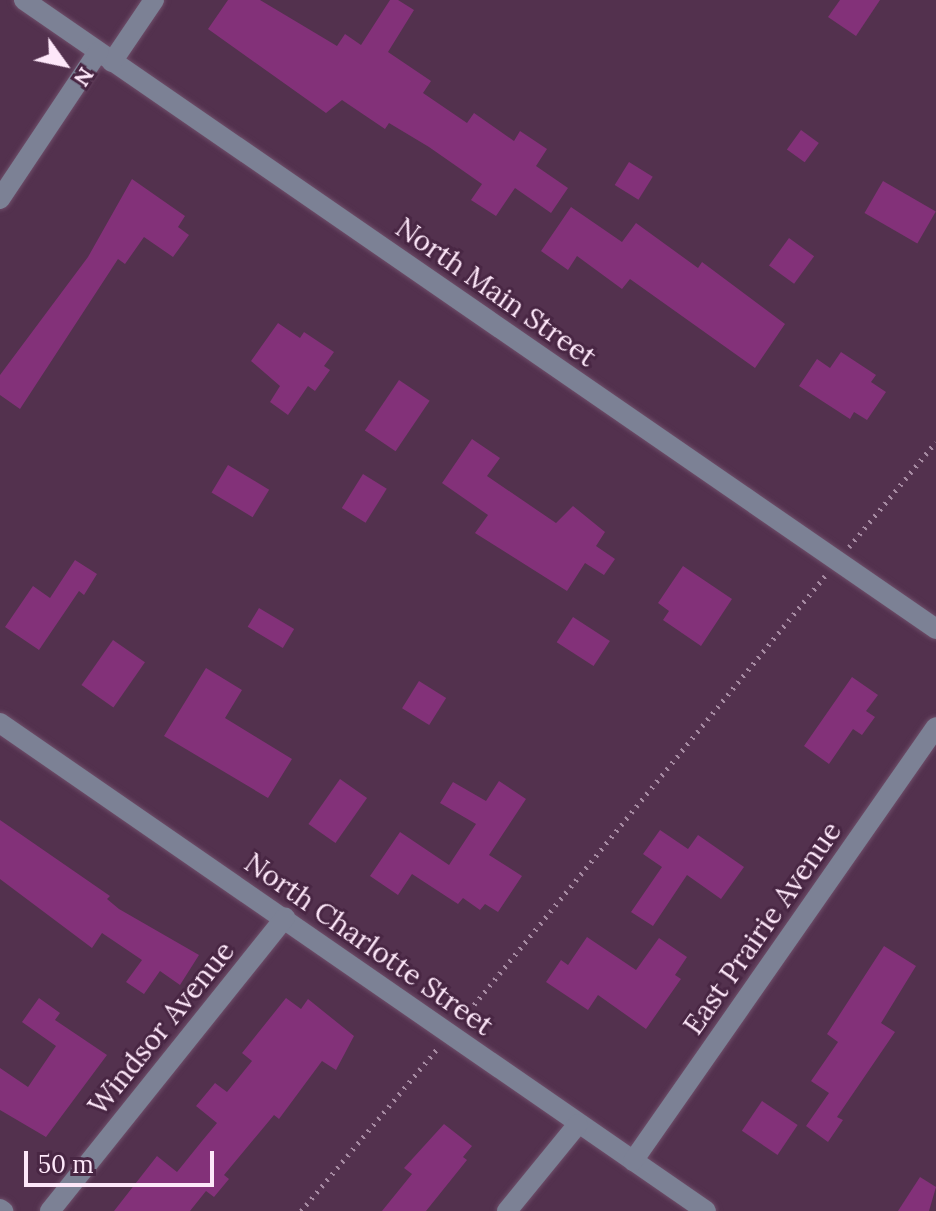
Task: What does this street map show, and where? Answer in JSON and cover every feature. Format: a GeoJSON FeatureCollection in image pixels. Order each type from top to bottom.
{"type":"FeatureCollection","features":[{"type":"Feature","properties":{"kind":"street","name":"North Main Street"},"geometry":{"type":"LineString","coordinates":[[24,0],[936,629]]}},
{"type":"Feature","properties":{"kind":"street"},"geometry":{"type":"LineString","coordinates":[[0,199],[105,57],[154,0]]}},
{"type":"Feature","properties":{"kind":"street","name":"North Charlotte Street"},"geometry":{"type":"LineString","coordinates":[[0,723],[706,1211]]}},
{"type":"Feature","properties":{"kind":"street","name":"East Prairie Avenue"},"geometry":{"type":"LineString","coordinates":[[633,1161],[936,727]]}},
{"type":"Feature","properties":{"kind":"street","name":"Windsor Avenue"},"geometry":{"type":"LineString","coordinates":[[50,1211],[285,918]]}},
{"type":"Feature","properties":{"kind":"street"},"geometry":{"type":"LineString","coordinates":[[507,1211],[578,1124]]}},
{"type":"Feature","properties":{"kind":"path"},"geometry":{"type":"LineString","coordinates":[[852,544],[936,442]]}},
{"type":"Feature","properties":{"kind":"path"},"geometry":{"type":"LineString","coordinates":[[465,1016],[825,576]]}},
{"type":"Feature","properties":{"kind":"path"},"geometry":{"type":"LineString","coordinates":[[301,1211],[441,1045]]}},
{"type":"Feature","properties":{"kind":"building"},"geometry":{"type":"Polygon","coordinates":[[[228,0],[260,0],[337,46],[345,34],[361,45],[390,0],[398,0],[414,10],[388,52],[431,81],[423,93],[467,123],[474,113],[514,141],[520,131],[547,149],[536,166],[568,188],[551,213],[515,188],[496,216],[471,200],[482,184],[429,147],[389,123],[385,129],[342,100],[326,113],[208,29],[228,0]]]}},
{"type":"Feature","properties":{"kind":"building"},"geometry":{"type":"Polygon","coordinates":[[[840,0],[880,0],[856,36],[828,17],[840,0]]]}},
{"type":"Feature","properties":{"kind":"building"},"geometry":{"type":"Polygon","coordinates":[[[801,130],[819,143],[805,162],[787,149],[801,130]]]}},
{"type":"Feature","properties":{"kind":"building"},"geometry":{"type":"Polygon","coordinates":[[[629,162],[653,177],[638,200],[615,185],[629,162]]]}},
{"type":"Feature","properties":{"kind":"building"},"geometry":{"type":"Polygon","coordinates":[[[132,179],[185,216],[178,227],[189,235],[173,257],[144,237],[125,264],[118,259],[20,409],[0,395],[0,375],[88,257],[132,179]]]}},
{"type":"Feature","properties":{"kind":"building"},"geometry":{"type":"Polygon","coordinates":[[[883,181],[936,212],[917,244],[864,213],[883,181]]]}},
{"type":"Feature","properties":{"kind":"building"},"geometry":{"type":"Polygon","coordinates":[[[571,207],[622,242],[636,223],[698,268],[702,262],[785,324],[755,368],[630,279],[622,289],[577,256],[568,270],[541,251],[571,207]]]}},
{"type":"Feature","properties":{"kind":"building"},"geometry":{"type":"Polygon","coordinates":[[[789,238],[814,256],[794,284],[769,266],[789,238]]]}},
{"type":"Feature","properties":{"kind":"building"},"geometry":{"type":"Polygon","coordinates":[[[278,323],[300,338],[304,332],[334,352],[324,366],[330,370],[315,391],[308,386],[288,415],[270,402],[280,386],[251,361],[278,323]]]}},
{"type":"Feature","properties":{"kind":"building"},"geometry":{"type":"Polygon","coordinates":[[[841,352],[876,375],[871,382],[886,392],[867,420],[854,412],[850,419],[799,386],[817,359],[830,368],[841,352]]]}},
{"type":"Feature","properties":{"kind":"building"},"geometry":{"type":"Polygon","coordinates":[[[399,380],[430,401],[396,451],[365,431],[399,380]]]}},
{"type":"Feature","properties":{"kind":"building"},"geometry":{"type":"Polygon","coordinates":[[[472,439],[500,458],[487,476],[556,523],[573,506],[605,532],[596,546],[615,559],[604,575],[585,563],[567,591],[475,533],[488,515],[442,483],[472,439]]]}},
{"type":"Feature","properties":{"kind":"building"},"geometry":{"type":"Polygon","coordinates":[[[228,465],[269,490],[253,517],[212,492],[228,465]]]}},
{"type":"Feature","properties":{"kind":"building"},"geometry":{"type":"Polygon","coordinates":[[[363,474],[387,489],[366,523],[342,508],[363,474]]]}},
{"type":"Feature","properties":{"kind":"building"},"geometry":{"type":"Polygon","coordinates":[[[75,560],[97,574],[84,595],[79,591],[39,650],[5,627],[33,586],[50,598],[75,560]]]}},
{"type":"Feature","properties":{"kind":"building"},"geometry":{"type":"Polygon","coordinates":[[[683,566],[732,599],[701,646],[663,620],[669,611],[658,603],[683,566]]]}},
{"type":"Feature","properties":{"kind":"building"},"geometry":{"type":"Polygon","coordinates":[[[259,608],[294,629],[283,648],[248,627],[259,608]]]}},
{"type":"Feature","properties":{"kind":"building"},"geometry":{"type":"Polygon","coordinates":[[[573,617],[610,641],[594,666],[557,642],[573,617]]]}},
{"type":"Feature","properties":{"kind":"building"},"geometry":{"type":"Polygon","coordinates":[[[113,640],[145,662],[113,707],[81,685],[113,640]]]}},
{"type":"Feature","properties":{"kind":"building"},"geometry":{"type":"Polygon","coordinates":[[[206,668],[242,690],[225,718],[292,759],[268,798],[164,736],[206,668]]]}},
{"type":"Feature","properties":{"kind":"building"},"geometry":{"type":"Polygon","coordinates":[[[852,677],[878,695],[866,711],[875,717],[862,735],[853,729],[829,764],[804,746],[852,677]]]}},
{"type":"Feature","properties":{"kind":"building"},"geometry":{"type":"Polygon","coordinates":[[[419,681],[446,698],[429,725],[402,708],[419,681]]]}},
{"type":"Feature","properties":{"kind":"building"},"geometry":{"type":"Polygon","coordinates":[[[340,779],[367,798],[335,843],[308,824],[340,779]]]}},
{"type":"Feature","properties":{"kind":"building"},"geometry":{"type":"Polygon","coordinates":[[[499,781],[526,799],[489,855],[522,876],[498,912],[485,904],[480,910],[463,898],[458,904],[412,874],[398,895],[370,876],[400,832],[449,865],[476,824],[440,803],[453,782],[486,801],[499,781]]]}},
{"type":"Feature","properties":{"kind":"building"},"geometry":{"type":"Polygon","coordinates":[[[0,820],[110,896],[107,899],[119,909],[199,955],[180,985],[160,971],[144,994],[126,982],[142,960],[102,933],[92,948],[0,879],[0,820]]]}},
{"type":"Feature","properties":{"kind":"building"},"geometry":{"type":"Polygon","coordinates":[[[660,830],[688,849],[698,835],[744,867],[721,899],[687,875],[653,926],[631,912],[662,867],[643,854],[660,830]]]}},
{"type":"Feature","properties":{"kind":"building"},"geometry":{"type":"Polygon","coordinates":[[[587,937],[636,970],[659,938],[687,957],[675,975],[681,979],[646,1029],[598,995],[588,1010],[546,982],[561,960],[568,965],[587,937]]]}},
{"type":"Feature","properties":{"kind":"building"},"geometry":{"type":"Polygon","coordinates":[[[884,946],[916,966],[881,1023],[895,1032],[837,1117],[843,1120],[828,1142],[806,1126],[829,1093],[811,1081],[838,1042],[827,1034],[884,946]]]}},
{"type":"Feature","properties":{"kind":"building"},"geometry":{"type":"Polygon","coordinates":[[[39,998],[60,1013],[55,1020],[107,1055],[46,1137],[0,1110],[0,1068],[28,1087],[56,1046],[22,1022],[39,998]]]}},
{"type":"Feature","properties":{"kind":"building"},"geometry":{"type":"Polygon","coordinates":[[[286,998],[301,1009],[308,999],[354,1036],[336,1070],[322,1061],[279,1119],[274,1115],[224,1175],[229,1179],[214,1197],[206,1191],[190,1211],[114,1211],[157,1156],[177,1172],[217,1123],[196,1106],[215,1083],[227,1092],[252,1061],[242,1053],[286,998]]]}},
{"type":"Feature","properties":{"kind":"building"},"geometry":{"type":"Polygon","coordinates":[[[762,1101],[798,1125],[778,1155],[742,1131],[762,1101]]]}},
{"type":"Feature","properties":{"kind":"building"},"geometry":{"type":"Polygon","coordinates":[[[444,1124],[472,1146],[463,1157],[467,1160],[426,1211],[382,1211],[412,1174],[404,1168],[444,1124]]]}},
{"type":"Feature","properties":{"kind":"building"},"geometry":{"type":"Polygon","coordinates":[[[920,1177],[936,1187],[929,1211],[898,1211],[920,1177]]]}}]}
